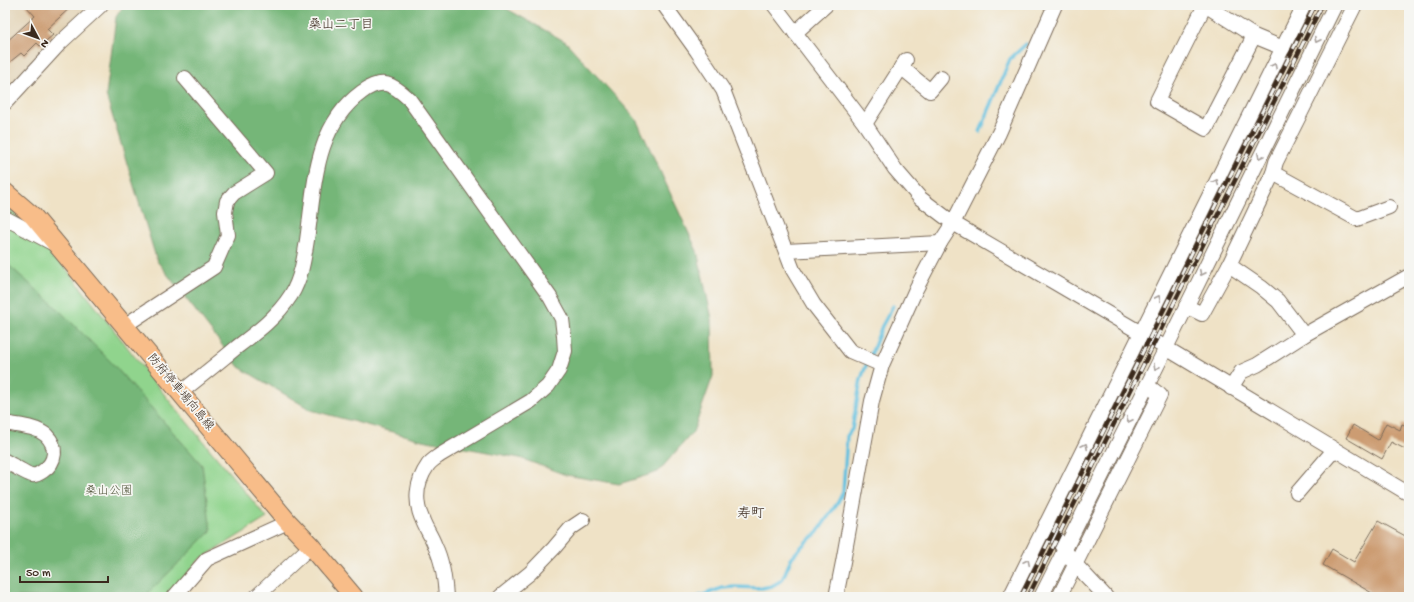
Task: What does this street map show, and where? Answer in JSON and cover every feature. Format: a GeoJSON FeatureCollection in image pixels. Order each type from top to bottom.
{"type":"FeatureCollection","features":[{"type":"Feature","properties":{"kind":"main road","name":"防府停車場向島線"},"geometry":{"type":"LineString","coordinates":[[5,192],[33,216],[288,522],[311,546],[354,597]]}},
{"type":"Feature","properties":{"kind":"street"},"geometry":{"type":"LineString","coordinates":[[5,103],[60,43],[101,5]]}},
{"type":"Feature","properties":{"kind":"street"},"geometry":{"type":"LineString","coordinates":[[664,5],[698,51],[723,90],[793,270],[814,305],[850,351],[882,365]]}},
{"type":"Feature","properties":{"kind":"street"},"geometry":{"type":"LineString","coordinates":[[774,5],[865,124],[895,169],[920,198],[953,223],[1141,333],[1409,494]]}},
{"type":"Feature","properties":{"kind":"street"},"geometry":{"type":"LineString","coordinates":[[795,33],[826,5]]}},
{"type":"Feature","properties":{"kind":"street"},"geometry":{"type":"LineString","coordinates":[[836,597],[872,401],[882,365],[916,289],[940,243],[953,223],[999,133],[1055,5]]}},
{"type":"Feature","properties":{"kind":"street"},"geometry":{"type":"LineString","coordinates":[[1254,36],[1206,129],[1157,101],[1205,5],[1254,36],[1283,48]]}},
{"type":"Feature","properties":{"kind":"street"},"geometry":{"type":"LineString","coordinates":[[1010,597],[1304,5]]}},
{"type":"Feature","properties":{"kind":"street"},"geometry":{"type":"LineString","coordinates":[[1041,597],[1166,348],[1335,5]]}},
{"type":"Feature","properties":{"kind":"street"},"geometry":{"type":"LineString","coordinates":[[1186,306],[1202,314],[1229,265],[1273,173],[1279,155],[1355,5]]}},
{"type":"Feature","properties":{"kind":"street"},"geometry":{"type":"LineString","coordinates":[[865,124],[904,63],[930,91],[941,78]]}},
{"type":"Feature","properties":{"kind":"street"},"geometry":{"type":"LineString","coordinates":[[124,326],[214,267],[228,235],[225,212],[227,201],[234,193],[266,173],[185,78]]}},
{"type":"Feature","properties":{"kind":"street"},"geometry":{"type":"LineString","coordinates":[[180,393],[278,313],[292,294],[300,277],[318,163],[325,138],[334,121],[343,109],[369,86],[384,83],[397,88],[409,99],[550,296],[562,319],[564,336],[565,351],[559,370],[548,386],[530,401],[440,455],[429,464],[422,476],[417,489],[417,505],[422,519],[436,547],[444,574],[446,597]]}},
{"type":"Feature","properties":{"kind":"street"},"geometry":{"type":"LineString","coordinates":[[1273,173],[1357,219],[1389,207]]}},
{"type":"Feature","properties":{"kind":"street"},"geometry":{"type":"LineString","coordinates":[[5,218],[58,246]]}},
{"type":"Feature","properties":{"kind":"street"},"geometry":{"type":"LineString","coordinates":[[786,251],[940,243]]}},
{"type":"Feature","properties":{"kind":"street"},"geometry":{"type":"LineString","coordinates":[[1229,265],[1261,287],[1278,301],[1304,335]]}},
{"type":"Feature","properties":{"kind":"street"},"geometry":{"type":"LineString","coordinates":[[1231,388],[1241,372],[1257,365],[1304,335],[1409,276]]}},
{"type":"Feature","properties":{"kind":"street"},"geometry":{"type":"LineString","coordinates":[[1059,597],[1160,395],[1147,385]]}},
{"type":"Feature","properties":{"kind":"street"},"geometry":{"type":"LineString","coordinates":[[5,423],[29,427],[39,431],[50,440],[54,448],[54,458],[50,466],[34,476],[5,461]]}},
{"type":"Feature","properties":{"kind":"street"},"geometry":{"type":"LineString","coordinates":[[1297,493],[1334,450]]}},
{"type":"Feature","properties":{"kind":"street"},"geometry":{"type":"LineString","coordinates":[[500,597],[530,573],[554,548],[570,528],[583,520]]}},
{"type":"Feature","properties":{"kind":"street"},"geometry":{"type":"LineString","coordinates":[[174,597],[207,559],[288,522]]}},
{"type":"Feature","properties":{"kind":"street"},"geometry":{"type":"LineString","coordinates":[[1046,524],[1075,564],[1106,597]]}},
{"type":"Feature","properties":{"kind":"street"},"geometry":{"type":"LineString","coordinates":[[256,597],[311,546]]}},
{"type":"Feature","properties":{"kind":"shaded area"},"geometry":{"type":"Polygon","coordinates":[[[5,5],[101,5],[5,103],[5,5]]]}},
{"type":"Feature","properties":{"kind":"green space"},"geometry":{"type":"Polygon","coordinates":[[[124,5],[500,5],[566,42],[636,119],[697,251],[712,319],[713,376],[693,432],[658,472],[619,484],[566,475],[520,458],[422,440],[311,410],[239,367],[157,261],[106,95],[116,17],[124,5]]]}},
{"type":"Feature","properties":{"kind":"green space","name":"桑山公園"},"geometry":{"type":"Polygon","coordinates":[[[5,206],[25,221],[49,247],[167,398],[267,518],[199,560],[167,597],[5,597],[5,206]]]}},
{"type":"Feature","properties":{"kind":"green space","name":"桑山公園"},"geometry":{"type":"Polygon","coordinates":[[[5,262],[55,306],[111,362],[202,465],[211,531],[144,597],[5,597],[5,262]]]}},
{"type":"Feature","properties":{"kind":"building"},"geometry":{"type":"Polygon","coordinates":[[[25,5],[73,5],[47,29],[53,35],[40,46],[37,43],[24,56],[21,53],[5,66],[5,43],[35,16],[25,5]]]}},
{"type":"Feature","properties":{"kind":"building"},"geometry":{"type":"Polygon","coordinates":[[[1386,423],[1400,430],[1402,424],[1409,427],[1409,451],[1391,442],[1382,459],[1346,438],[1353,425],[1378,440],[1386,423]]]}},
{"type":"Feature","properties":{"kind":"building"},"geometry":{"type":"Polygon","coordinates":[[[1378,521],[1409,538],[1409,597],[1379,597],[1323,565],[1332,549],[1354,562],[1378,521]]]}},
{"type":"Feature","properties":{"kind":"waterway"},"geometry":{"type":"LineString","coordinates":[[980,132],[1010,59],[1026,44]]}},
{"type":"Feature","properties":{"kind":"waterway"},"geometry":{"type":"LineString","coordinates":[[870,357],[882,326],[893,306]]}},
{"type":"Feature","properties":{"kind":"waterway"},"geometry":{"type":"LineString","coordinates":[[698,597],[722,588],[762,588],[772,586],[782,580],[792,557],[817,533],[843,492],[847,436],[852,429],[861,379],[867,363]]}},
{"type":"Feature","properties":{"kind":"railway"},"geometry":{"type":"LineString","coordinates":[[1021,597],[1315,5]]}},
{"type":"Feature","properties":{"kind":"railway"},"geometry":{"type":"LineString","coordinates":[[1028,597],[1322,5]]}},
{"type":"Feature","properties":{"kind":"district","name":"桑山二丁目"},"geometry":{"type":"Point","coordinates":[341,25]}},
{"type":"Feature","properties":{"kind":"district","name":"寿町"},"geometry":{"type":"Point","coordinates":[751,514]}}]}
